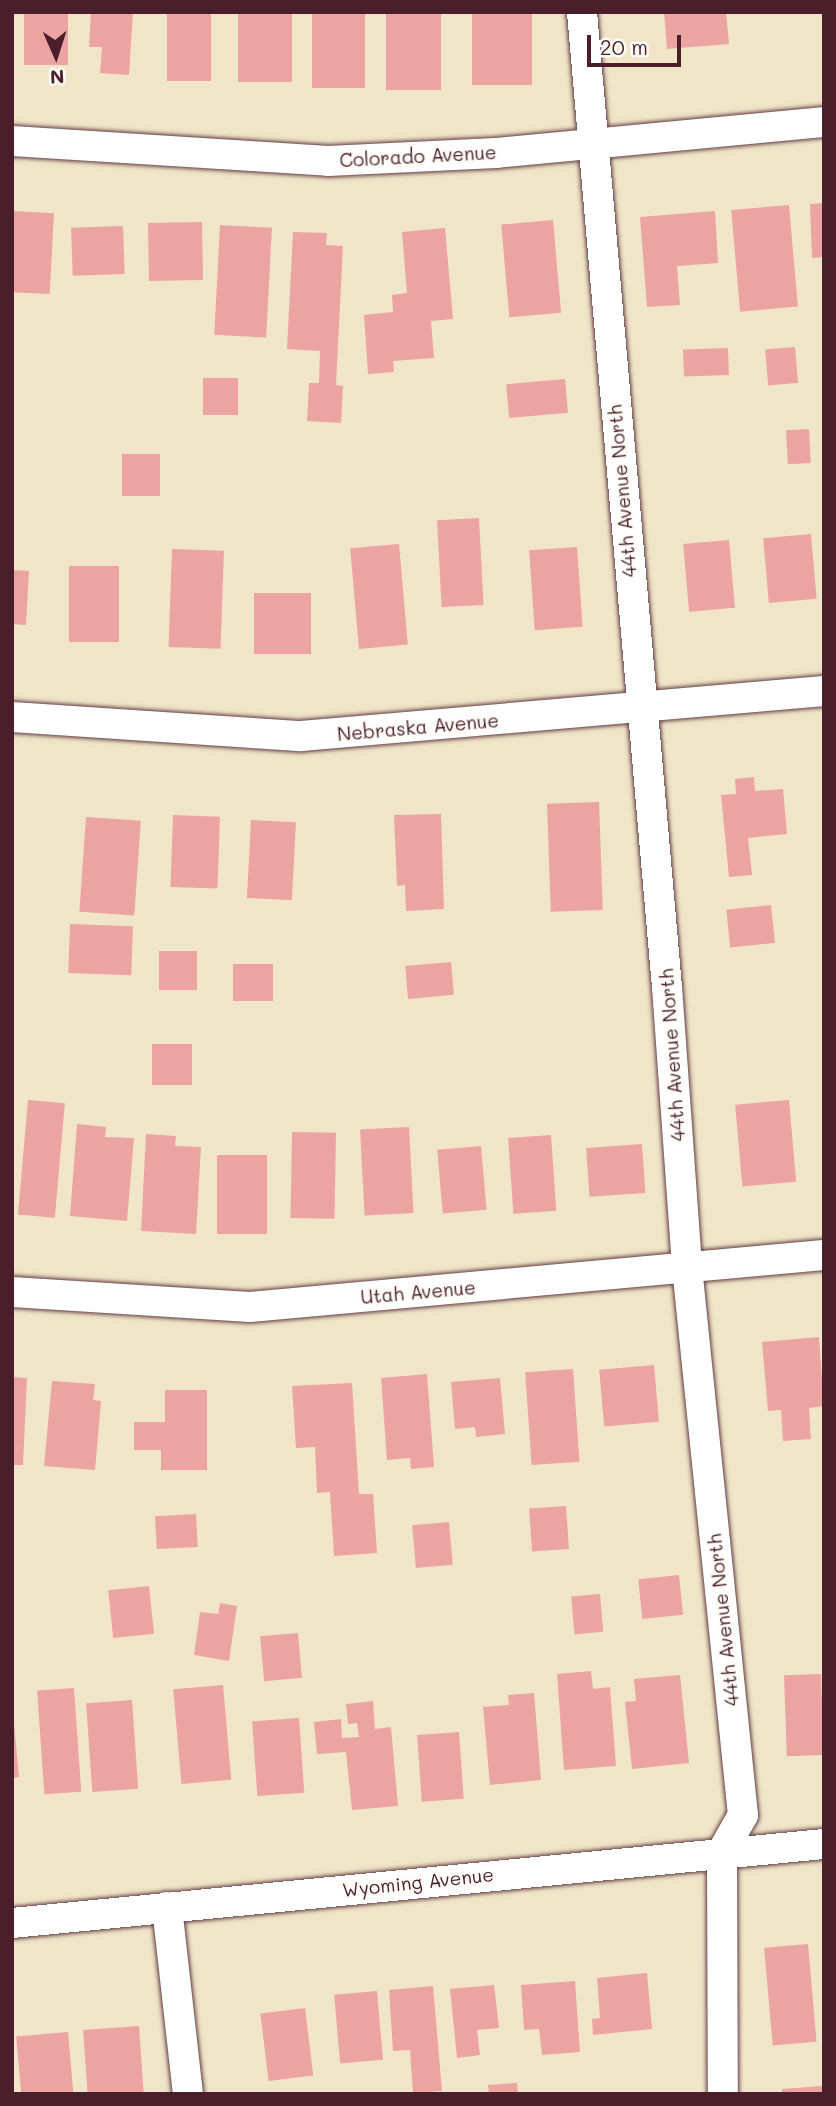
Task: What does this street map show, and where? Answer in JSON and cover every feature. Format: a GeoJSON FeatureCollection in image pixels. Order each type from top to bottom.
{"type":"FeatureCollection","features":[{"type":"Feature","properties":{"kind":"street","name":"44th Avenue North"},"geometry":{"type":"LineString","coordinates":[[582,12],[591,144],[643,709],[687,1267],[743,1815],[722,1852],[723,2094]]}},
{"type":"Feature","properties":{"kind":"street","name":"Colorado Avenue"},"geometry":{"type":"LineString","coordinates":[[12,141],[328,161],[496,153],[824,122]]}},
{"type":"Feature","properties":{"kind":"street","name":"Nebraska Avenue"},"geometry":{"type":"LineString","coordinates":[[12,717],[301,736],[643,709],[824,691]]}},
{"type":"Feature","properties":{"kind":"street","name":"Utah Avenue"},"geometry":{"type":"LineString","coordinates":[[12,1292],[250,1307],[824,1255]]}},
{"type":"Feature","properties":{"kind":"street","name":"Wyoming Avenue"},"geometry":{"type":"LineString","coordinates":[[12,1923],[824,1844]]}},
{"type":"Feature","properties":{"kind":"street"},"geometry":{"type":"LineString","coordinates":[[167,1907],[188,2094]]}},
{"type":"Feature","properties":{"kind":"building"},"geometry":{"type":"Polygon","coordinates":[[[24,12],[68,12],[68,65],[24,65],[24,12]]]}},
{"type":"Feature","properties":{"kind":"building"},"geometry":{"type":"Polygon","coordinates":[[[91,12],[133,12],[129,75],[100,73],[102,47],[89,47],[91,12]]]}},
{"type":"Feature","properties":{"kind":"building"},"geometry":{"type":"Polygon","coordinates":[[[167,12],[211,12],[211,81],[167,81],[167,12]]]}},
{"type":"Feature","properties":{"kind":"building"},"geometry":{"type":"Polygon","coordinates":[[[238,12],[292,12],[292,82],[238,82],[238,12]]]}},
{"type":"Feature","properties":{"kind":"building"},"geometry":{"type":"Polygon","coordinates":[[[312,12],[365,12],[365,88],[312,88],[312,12]]]}},
{"type":"Feature","properties":{"kind":"building"},"geometry":{"type":"Polygon","coordinates":[[[386,12],[441,12],[441,90],[386,90],[386,12]]]}},
{"type":"Feature","properties":{"kind":"building"},"geometry":{"type":"Polygon","coordinates":[[[472,12],[532,12],[532,85],[472,85],[472,12]]]}},
{"type":"Feature","properties":{"kind":"building"},"geometry":{"type":"Polygon","coordinates":[[[664,12],[726,12],[729,44],[667,49],[664,12]]]}},
{"type":"Feature","properties":{"kind":"building"},"geometry":{"type":"Polygon","coordinates":[[[824,203],[824,257],[812,258],[810,204],[824,203]]]}},
{"type":"Feature","properties":{"kind":"building"},"geometry":{"type":"Polygon","coordinates":[[[789,205],[798,307],[740,312],[731,210],[789,205]]]}},
{"type":"Feature","properties":{"kind":"building"},"geometry":{"type":"Polygon","coordinates":[[[12,211],[54,213],[50,294],[12,292],[12,211]]]}},
{"type":"Feature","properties":{"kind":"building"},"geometry":{"type":"Polygon","coordinates":[[[715,211],[718,263],[677,266],[680,305],[647,307],[640,217],[715,211]]]}},
{"type":"Feature","properties":{"kind":"building"},"geometry":{"type":"Polygon","coordinates":[[[553,220],[561,313],[509,317],[501,225],[553,220]]]}},
{"type":"Feature","properties":{"kind":"building"},"geometry":{"type":"Polygon","coordinates":[[[202,222],[203,280],[149,281],[148,223],[202,222]]]}},
{"type":"Feature","properties":{"kind":"building"},"geometry":{"type":"Polygon","coordinates":[[[220,225],[272,228],[266,338],[214,335],[220,225]]]}},
{"type":"Feature","properties":{"kind":"building"},"geometry":{"type":"Polygon","coordinates":[[[123,226],[125,274],[73,276],[71,228],[123,226]]]}},
{"type":"Feature","properties":{"kind":"building"},"geometry":{"type":"Polygon","coordinates":[[[445,228],[453,319],[431,321],[434,358],[393,361],[394,372],[368,374],[364,315],[393,312],[392,295],[407,293],[402,232],[445,228]]]}},
{"type":"Feature","properties":{"kind":"building"},"geometry":{"type":"Polygon","coordinates":[[[293,232],[327,233],[326,245],[343,246],[336,385],[343,386],[341,423],[307,421],[309,383],[319,383],[320,351],[287,349],[293,232]]]}},
{"type":"Feature","properties":{"kind":"building"},"geometry":{"type":"Polygon","coordinates":[[[795,347],[798,383],[768,385],[765,350],[795,347]]]}},
{"type":"Feature","properties":{"kind":"building"},"geometry":{"type":"Polygon","coordinates":[[[728,348],[729,375],[684,377],[683,350],[728,348]]]}},
{"type":"Feature","properties":{"kind":"building"},"geometry":{"type":"Polygon","coordinates":[[[203,378],[238,378],[238,415],[203,415],[203,378]]]}},
{"type":"Feature","properties":{"kind":"building"},"geometry":{"type":"Polygon","coordinates":[[[565,379],[568,413],[509,418],[506,384],[565,379]]]}},
{"type":"Feature","properties":{"kind":"building"},"geometry":{"type":"Polygon","coordinates":[[[809,429],[811,463],[788,464],[786,430],[809,429]]]}},
{"type":"Feature","properties":{"kind":"building"},"geometry":{"type":"Polygon","coordinates":[[[122,454],[160,454],[160,496],[122,496],[122,454]]]}},
{"type":"Feature","properties":{"kind":"building"},"geometry":{"type":"Polygon","coordinates":[[[479,518],[484,605],[442,607],[437,520],[479,518]]]}},
{"type":"Feature","properties":{"kind":"building"},"geometry":{"type":"Polygon","coordinates":[[[811,534],[817,599],[769,603],[763,538],[811,534]]]}},
{"type":"Feature","properties":{"kind":"building"},"geometry":{"type":"Polygon","coordinates":[[[729,540],[735,608],[689,612],[683,544],[729,540]]]}},
{"type":"Feature","properties":{"kind":"building"},"geometry":{"type":"Polygon","coordinates":[[[399,544],[408,645],[359,649],[350,548],[399,544]]]}},
{"type":"Feature","properties":{"kind":"building"},"geometry":{"type":"Polygon","coordinates":[[[577,547],[583,627],[535,630],[529,550],[577,547]]]}},
{"type":"Feature","properties":{"kind":"building"},"geometry":{"type":"Polygon","coordinates":[[[172,549],[224,551],[221,649],[169,647],[172,549]]]}},
{"type":"Feature","properties":{"kind":"building"},"geometry":{"type":"Polygon","coordinates":[[[69,566],[119,566],[119,642],[69,642],[69,566]]]}},
{"type":"Feature","properties":{"kind":"building"},"geometry":{"type":"Polygon","coordinates":[[[12,570],[29,571],[26,625],[12,624],[12,570]]]}},
{"type":"Feature","properties":{"kind":"building"},"geometry":{"type":"Polygon","coordinates":[[[254,593],[311,593],[311,654],[254,654],[254,593]]]}},
{"type":"Feature","properties":{"kind":"building"},"geometry":{"type":"Polygon","coordinates":[[[754,777],[755,791],[783,789],[787,834],[748,838],[752,875],[729,877],[721,795],[736,794],[735,779],[754,777]]]}},
{"type":"Feature","properties":{"kind":"building"},"geometry":{"type":"Polygon","coordinates":[[[599,802],[603,910],[551,912],[547,804],[599,802]]]}},
{"type":"Feature","properties":{"kind":"building"},"geometry":{"type":"Polygon","coordinates":[[[441,814],[444,909],[406,911],[405,885],[397,886],[394,815],[441,814]]]}},
{"type":"Feature","properties":{"kind":"building"},"geometry":{"type":"Polygon","coordinates":[[[173,815],[220,817],[217,889],[170,887],[173,815]]]}},
{"type":"Feature","properties":{"kind":"building"},"geometry":{"type":"Polygon","coordinates":[[[86,817],[141,821],[134,916],[79,912],[86,817]]]}},
{"type":"Feature","properties":{"kind":"building"},"geometry":{"type":"Polygon","coordinates":[[[251,820],[296,822],[292,900],[247,898],[251,820]]]}},
{"type":"Feature","properties":{"kind":"building"},"geometry":{"type":"Polygon","coordinates":[[[771,905],[775,943],[730,947],[726,910],[771,905]]]}},
{"type":"Feature","properties":{"kind":"building"},"geometry":{"type":"Polygon","coordinates":[[[70,924],[133,926],[131,975],[68,973],[70,924]]]}},
{"type":"Feature","properties":{"kind":"building"},"geometry":{"type":"Polygon","coordinates":[[[159,951],[197,951],[197,990],[159,990],[159,951]]]}},
{"type":"Feature","properties":{"kind":"building"},"geometry":{"type":"Polygon","coordinates":[[[451,962],[454,995],[408,999],[405,966],[451,962]]]}},
{"type":"Feature","properties":{"kind":"building"},"geometry":{"type":"Polygon","coordinates":[[[233,964],[273,964],[273,1001],[233,1001],[233,964]]]}},
{"type":"Feature","properties":{"kind":"building"},"geometry":{"type":"Polygon","coordinates":[[[152,1044],[192,1044],[192,1085],[152,1085],[152,1044]]]}},
{"type":"Feature","properties":{"kind":"building"},"geometry":{"type":"Polygon","coordinates":[[[28,1100],[65,1103],[55,1218],[18,1215],[28,1100]]]}},
{"type":"Feature","properties":{"kind":"building"},"geometry":{"type":"Polygon","coordinates":[[[789,1100],[796,1182],[742,1186],[735,1105],[789,1100]]]}},
{"type":"Feature","properties":{"kind":"building"},"geometry":{"type":"Polygon","coordinates":[[[77,1124],[106,1127],[105,1137],[134,1138],[127,1221],[70,1216],[77,1124]]]}},
{"type":"Feature","properties":{"kind":"building"},"geometry":{"type":"Polygon","coordinates":[[[409,1127],[414,1213],[365,1215],[360,1130],[409,1127]]]}},
{"type":"Feature","properties":{"kind":"building"},"geometry":{"type":"Polygon","coordinates":[[[292,1132],[336,1133],[334,1219],[290,1218],[292,1132]]]}},
{"type":"Feature","properties":{"kind":"building"},"geometry":{"type":"Polygon","coordinates":[[[146,1134],[176,1136],[175,1146],[201,1147],[196,1234],[141,1231],[146,1134]]]}},
{"type":"Feature","properties":{"kind":"building"},"geometry":{"type":"Polygon","coordinates":[[[551,1135],[556,1211],[513,1214],[508,1138],[551,1135]]]}},
{"type":"Feature","properties":{"kind":"building"},"geometry":{"type":"Polygon","coordinates":[[[642,1144],[645,1193],[590,1197],[586,1148],[642,1144]]]}},
{"type":"Feature","properties":{"kind":"building"},"geometry":{"type":"Polygon","coordinates":[[[481,1146],[487,1210],[443,1214],[437,1150],[481,1146]]]}},
{"type":"Feature","properties":{"kind":"building"},"geometry":{"type":"Polygon","coordinates":[[[217,1155],[267,1155],[267,1234],[217,1234],[217,1155]]]}},
{"type":"Feature","properties":{"kind":"building"},"geometry":{"type":"Polygon","coordinates":[[[819,1337],[824,1406],[809,1408],[811,1439],[783,1441],[781,1410],[768,1411],[762,1342],[819,1337]]]}},
{"type":"Feature","properties":{"kind":"building"},"geometry":{"type":"Polygon","coordinates":[[[654,1365],[659,1422],[604,1427],[599,1370],[654,1365]]]}},
{"type":"Feature","properties":{"kind":"building"},"geometry":{"type":"Polygon","coordinates":[[[573,1369],[579,1462],[532,1465],[525,1372],[573,1369]]]}},
{"type":"Feature","properties":{"kind":"building"},"geometry":{"type":"Polygon","coordinates":[[[427,1374],[434,1467],[411,1469],[410,1458],[387,1460],[381,1378],[427,1374]]]}},
{"type":"Feature","properties":{"kind":"building"},"geometry":{"type":"Polygon","coordinates":[[[12,1377],[27,1378],[23,1465],[12,1465],[12,1377]]]}},
{"type":"Feature","properties":{"kind":"building"},"geometry":{"type":"Polygon","coordinates":[[[500,1378],[505,1434],[476,1437],[475,1427],[455,1429],[451,1382],[500,1378]]]}},
{"type":"Feature","properties":{"kind":"building"},"geometry":{"type":"Polygon","coordinates":[[[52,1381],[95,1384],[93,1400],[101,1401],[95,1470],[44,1466],[52,1381]]]}},
{"type":"Feature","properties":{"kind":"building"},"geometry":{"type":"Polygon","coordinates":[[[352,1383],[359,1494],[373,1494],[377,1553],[334,1556],[330,1492],[317,1493],[315,1447],[296,1448],[292,1386],[352,1383]]]}},
{"type":"Feature","properties":{"kind":"building"},"geometry":{"type":"Polygon","coordinates":[[[165,1390],[207,1390],[207,1470],[161,1470],[161,1450],[134,1450],[134,1422],[165,1422],[165,1390]]]}},
{"type":"Feature","properties":{"kind":"building"},"geometry":{"type":"Polygon","coordinates":[[[566,1506],[569,1549],[532,1551],[529,1509],[566,1506]]]}},
{"type":"Feature","properties":{"kind":"building"},"geometry":{"type":"Polygon","coordinates":[[[196,1514],[198,1547],[157,1549],[155,1516],[196,1514]]]}},
{"type":"Feature","properties":{"kind":"building"},"geometry":{"type":"Polygon","coordinates":[[[449,1522],[453,1565],[416,1568],[412,1525],[449,1522]]]}},
{"type":"Feature","properties":{"kind":"building"},"geometry":{"type":"Polygon","coordinates":[[[679,1575],[683,1615],[642,1619],[638,1579],[679,1575]]]}},
{"type":"Feature","properties":{"kind":"building"},"geometry":{"type":"Polygon","coordinates":[[[149,1586],[154,1634],[113,1638],[108,1590],[149,1586]]]}},
{"type":"Feature","properties":{"kind":"building"},"geometry":{"type":"Polygon","coordinates":[[[600,1594],[603,1632],[574,1634],[571,1597],[600,1594]]]}},
{"type":"Feature","properties":{"kind":"building"},"geometry":{"type":"Polygon","coordinates":[[[220,1603],[237,1606],[229,1661],[194,1655],[200,1612],[218,1614],[220,1603]]]}},
{"type":"Feature","properties":{"kind":"building"},"geometry":{"type":"Polygon","coordinates":[[[298,1633],[302,1678],[264,1681],[260,1636],[298,1633]]]}},
{"type":"Feature","properties":{"kind":"building"},"geometry":{"type":"Polygon","coordinates":[[[591,1671],[593,1689],[610,1687],[616,1766],[564,1770],[557,1674],[591,1671]]]}},
{"type":"Feature","properties":{"kind":"building"},"geometry":{"type":"Polygon","coordinates":[[[821,1674],[824,1755],[787,1756],[784,1675],[821,1674]]]}},
{"type":"Feature","properties":{"kind":"building"},"geometry":{"type":"Polygon","coordinates":[[[680,1675],[689,1763],[632,1769],[625,1702],[636,1701],[634,1679],[680,1675]]]}},
{"type":"Feature","properties":{"kind":"building"},"geometry":{"type":"Polygon","coordinates":[[[223,1685],[231,1780],[181,1784],[173,1689],[223,1685]]]}},
{"type":"Feature","properties":{"kind":"building"},"geometry":{"type":"Polygon","coordinates":[[[74,1688],[81,1792],[44,1794],[37,1691],[74,1688]]]}},
{"type":"Feature","properties":{"kind":"building"},"geometry":{"type":"Polygon","coordinates":[[[534,1693],[541,1780],[490,1785],[483,1707],[509,1705],[508,1695],[534,1693]]]}},
{"type":"Feature","properties":{"kind":"building"},"geometry":{"type":"Polygon","coordinates":[[[132,1700],[138,1789],[92,1792],[86,1703],[132,1700]]]}},
{"type":"Feature","properties":{"kind":"building"},"geometry":{"type":"Polygon","coordinates":[[[373,1701],[375,1729],[391,1727],[398,1806],[352,1810],[346,1752],[317,1754],[314,1722],[341,1719],[342,1738],[359,1737],[357,1723],[348,1724],[346,1704],[373,1701]]]}},
{"type":"Feature","properties":{"kind":"building"},"geometry":{"type":"Polygon","coordinates":[[[299,1718],[304,1793],[257,1796],[252,1721],[299,1718]]]}},
{"type":"Feature","properties":{"kind":"building"},"geometry":{"type":"Polygon","coordinates":[[[14,1723],[19,1777],[12,1778],[12,1724],[14,1723]]]}},
{"type":"Feature","properties":{"kind":"building"},"geometry":{"type":"Polygon","coordinates":[[[459,1732],[464,1799],[422,1802],[417,1735],[459,1732]]]}},
{"type":"Feature","properties":{"kind":"building"},"geometry":{"type":"Polygon","coordinates":[[[808,1944],[817,2042],[773,2045],[764,1948],[808,1944]]]}},
{"type":"Feature","properties":{"kind":"building"},"geometry":{"type":"Polygon","coordinates":[[[647,1973],[652,2029],[593,2035],[592,2019],[600,2018],[597,1978],[647,1973]]]}},
{"type":"Feature","properties":{"kind":"building"},"geometry":{"type":"Polygon","coordinates":[[[575,1981],[580,2052],[542,2055],[539,2029],[524,2030],[521,1985],[575,1981]]]}},
{"type":"Feature","properties":{"kind":"building"},"geometry":{"type":"Polygon","coordinates":[[[494,1985],[499,2028],[477,2030],[480,2055],[457,2058],[450,1989],[494,1985]]]}},
{"type":"Feature","properties":{"kind":"building"},"geometry":{"type":"Polygon","coordinates":[[[433,1986],[442,2091],[413,2093],[410,2050],[393,2051],[389,1990],[433,1986]]]}},
{"type":"Feature","properties":{"kind":"building"},"geometry":{"type":"Polygon","coordinates":[[[377,1991],[383,2060],[340,2063],[334,1995],[377,1991]]]}},
{"type":"Feature","properties":{"kind":"building"},"geometry":{"type":"Polygon","coordinates":[[[305,2008],[313,2075],[269,2081],[260,2013],[305,2008]]]}},
{"type":"Feature","properties":{"kind":"building"},"geometry":{"type":"Polygon","coordinates":[[[139,2026],[144,2094],[88,2094],[83,2030],[139,2026]]]}},
{"type":"Feature","properties":{"kind":"building"},"geometry":{"type":"Polygon","coordinates":[[[68,2032],[73,2094],[21,2094],[16,2037],[68,2032]]]}},
{"type":"Feature","properties":{"kind":"building"},"geometry":{"type":"Polygon","coordinates":[[[517,2083],[518,2094],[489,2094],[488,2085],[517,2083]]]}},
{"type":"Feature","properties":{"kind":"building"},"geometry":{"type":"Polygon","coordinates":[[[822,2086],[823,2094],[782,2094],[782,2089],[822,2086]]]}}]}
